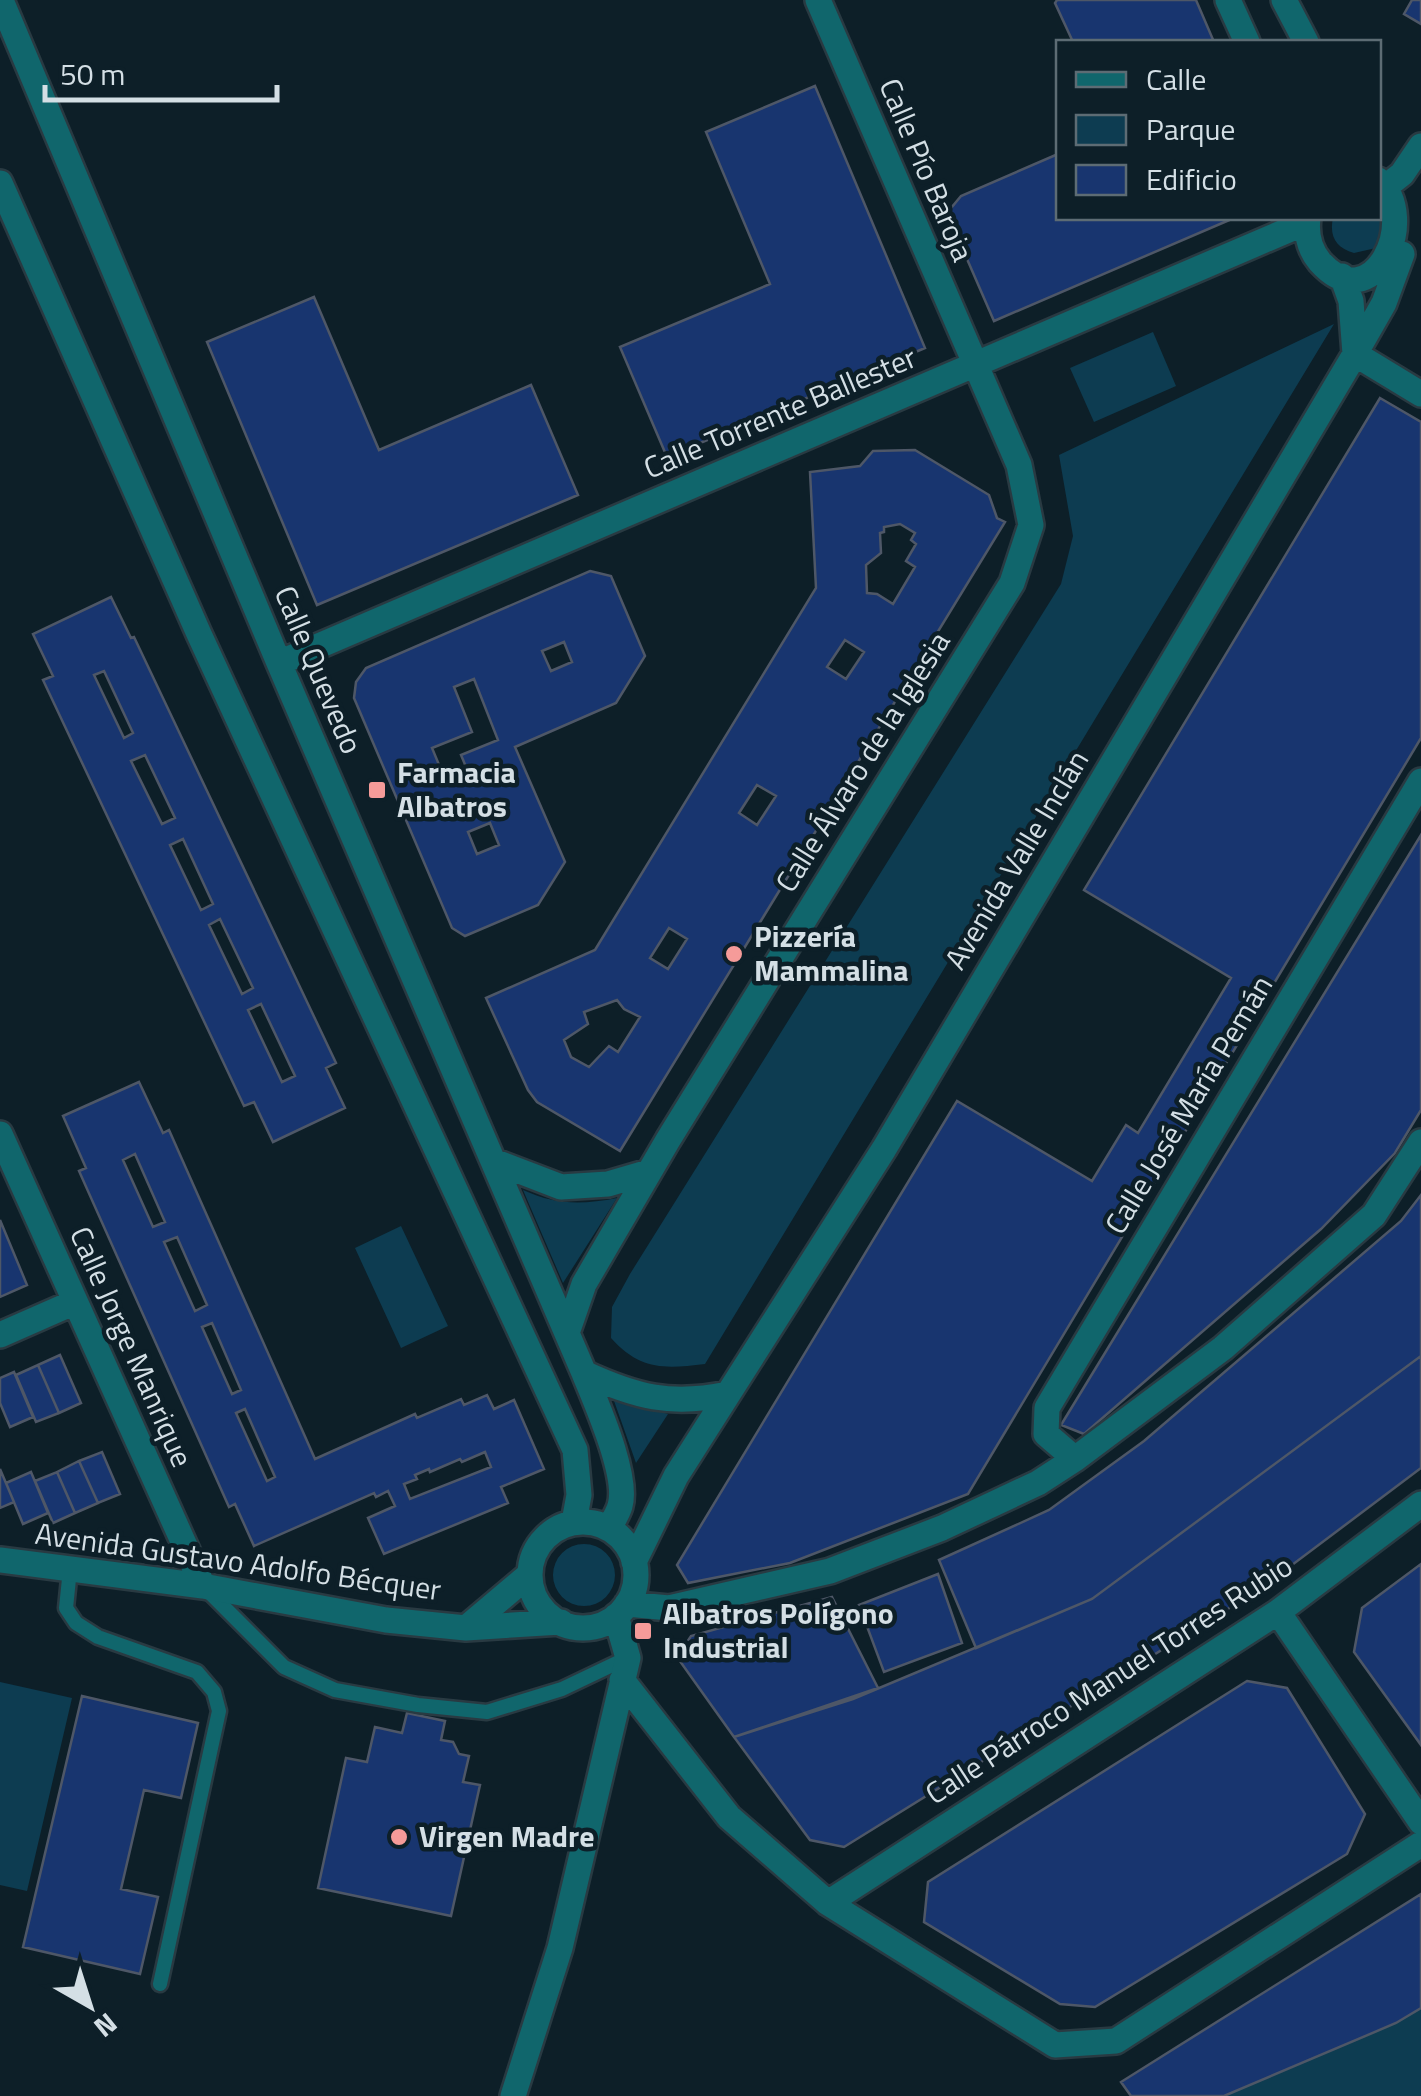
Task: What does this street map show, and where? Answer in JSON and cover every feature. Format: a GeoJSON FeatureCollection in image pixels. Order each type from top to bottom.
{"type":"FeatureCollection","features":[{"type":"Feature","properties":{"kind":"street","name":"Calle Pío Baroja"},"geometry":{"type":"LineString","coordinates":[[818,0],[974,366]]}},
{"type":"Feature","properties":{"kind":"street"},"geometry":{"type":"LineString","coordinates":[[1228,0],[1246,40]]}},
{"type":"Feature","properties":{"kind":"street"},"geometry":{"type":"LineString","coordinates":[[1284,0],[1305,40]]}},
{"type":"Feature","properties":{"kind":"street","name":"Calle Quevedo"},"geometry":{"type":"LineString","coordinates":[[2,4],[584,1373],[609,1436],[621,1484],[621,1504],[613,1531]]}},
{"type":"Feature","properties":{"kind":"street"},"geometry":{"type":"LineString","coordinates":[[1415,217],[1383,183],[1402,174],[1421,146]]}},
{"type":"Feature","properties":{"kind":"street"},"geometry":{"type":"LineString","coordinates":[[0,183],[199,634],[575,1450],[578,1496],[574,1522]]}},
{"type":"Feature","properties":{"kind":"street","name":"Avenida Valle Inclán"},"geometry":{"type":"LineString","coordinates":[[634,1562],[676,1476],[884,1149],[1355,354],[1384,303],[1415,217]]}},
{"type":"Feature","properties":{"kind":"street","name":"Calle Torrente Ballester"},"geometry":{"type":"LineString","coordinates":[[279,662],[1307,220]]}},
{"type":"Feature","properties":{"kind":"street"},"geometry":{"type":"LineString","coordinates":[[1307,220],[1308,240],[1315,256],[1326,268],[1342,276],[1356,279],[1382,273],[1402,254]]}},
{"type":"Feature","properties":{"kind":"street"},"geometry":{"type":"LineString","coordinates":[[1342,276],[1351,301],[1355,354],[1421,394]]}},
{"type":"Feature","properties":{"kind":"street","name":"Calle Álvaro de la Iglesia"},"geometry":{"type":"LineString","coordinates":[[567,1333],[584,1284],[649,1172],[1012,582],[1031,525],[1019,465],[974,366]]}},
{"type":"Feature","properties":{"kind":"street","name":"Calle José María Pemán"},"geometry":{"type":"LineString","coordinates":[[1075,1459],[1046,1434],[1047,1408],[1421,781]]}},
{"type":"Feature","properties":{"kind":"street","name":"Calle Jorge Manrique"},"geometry":{"type":"LineString","coordinates":[[0,1134],[203,1586]]}},
{"type":"Feature","properties":{"kind":"street"},"geometry":{"type":"LineString","coordinates":[[622,1610],[669,1608],[830,1571],[942,1528],[1038,1482],[1075,1459],[1223,1348],[1374,1215],[1421,1142]]}},
{"type":"Feature","properties":{"kind":"street"},"geometry":{"type":"LineString","coordinates":[[493,1161],[561,1187],[608,1184],[649,1172]]}},
{"type":"Feature","properties":{"kind":"street"},"geometry":{"type":"LineString","coordinates":[[0,1335],[75,1302]]}},
{"type":"Feature","properties":{"kind":"street"},"geometry":{"type":"LineString","coordinates":[[584,1373],[653,1398],[694,1401],[728,1394]]}},
{"type":"Feature","properties":{"kind":"street","name":"Avenida Valle Inclán"},"geometry":{"type":"LineString","coordinates":[[613,1531],[676,1476]]}},
{"type":"Feature","properties":{"kind":"street","name":"Calle Párroco Manuel Torres Rubio"},"geometry":{"type":"LineString","coordinates":[[828,1903],[1278,1612],[1421,1504]]}},
{"type":"Feature","properties":{"kind":"street"},"geometry":{"type":"LineString","coordinates":[[574,1522],[592,1522],[613,1531],[634,1562],[634,1588],[622,1610],[602,1624],[586,1628],[561,1622],[541,1608],[532,1592],[530,1574],[543,1540],[557,1528],[574,1522]]}},
{"type":"Feature","properties":{"kind":"street","name":"Avenida Gustavo Adolfo Bécquer"},"geometry":{"type":"LineString","coordinates":[[0,1560],[203,1586],[386,1620],[466,1628],[561,1622]]}},
{"type":"Feature","properties":{"kind":"street","name":"Avenida Gustavo Adolfo Bécquer"},"geometry":{"type":"LineString","coordinates":[[466,1628],[530,1574]]}},
{"type":"Feature","properties":{"kind":"street"},"geometry":{"type":"LineString","coordinates":[[513,2096],[560,1948],[625,1669],[622,1610]]}},
{"type":"Feature","properties":{"kind":"street"},"geometry":{"type":"LineString","coordinates":[[1278,1612],[1421,1822]]}},
{"type":"Feature","properties":{"kind":"street"},"geometry":{"type":"LineString","coordinates":[[625,1669],[730,1817],[828,1903],[1055,2045],[1116,2041],[1421,1844]]}},
{"type":"Feature","properties":{"kind":"lane"},"geometry":{"type":"LineString","coordinates":[[70,1570],[66,1608],[76,1623],[98,1637],[197,1672],[214,1692],[219,1711],[160,1984]]}},
{"type":"Feature","properties":{"kind":"lane"},"geometry":{"type":"LineString","coordinates":[[203,1586],[284,1667],[335,1690],[486,1712],[625,1669]]}},
{"type":"Feature","properties":{"kind":"green space"},"geometry":{"type":"Polygon","coordinates":[[[1381,211],[1386,222],[1376,248],[1354,253],[1338,244],[1333,220],[1381,220],[1381,211]]]}},
{"type":"Feature","properties":{"kind":"green space"},"geometry":{"type":"Polygon","coordinates":[[[1334,324],[705,1364],[653,1365],[632,1356],[611,1338],[612,1307],[630,1274],[1061,584],[1073,536],[1059,455],[1334,324]]]}},
{"type":"Feature","properties":{"kind":"green space"},"geometry":{"type":"Polygon","coordinates":[[[1153,332],[1176,386],[1094,422],[1070,368],[1153,332]]]}},
{"type":"Feature","properties":{"kind":"green space"},"geometry":{"type":"Polygon","coordinates":[[[523,1190],[569,1202],[617,1198],[563,1283],[523,1190]]]}},
{"type":"Feature","properties":{"kind":"green space"},"geometry":{"type":"Polygon","coordinates":[[[401,1226],[448,1326],[401,1348],[355,1248],[401,1226]]]}},
{"type":"Feature","properties":{"kind":"green space"},"geometry":{"type":"Polygon","coordinates":[[[613,1398],[668,1414],[636,1463],[613,1398]]]}},
{"type":"Feature","properties":{"kind":"green space"},"geometry":{"type":"Polygon","coordinates":[[[584,1544],[606,1553],[615,1575],[606,1597],[584,1606],[562,1597],[553,1575],[562,1553],[584,1544]]]}},
{"type":"Feature","properties":{"kind":"green space"},"geometry":{"type":"Polygon","coordinates":[[[0,1682],[72,1698],[27,1891],[0,1885],[0,1682]]]}},
{"type":"Feature","properties":{"kind":"green space"},"geometry":{"type":"Polygon","coordinates":[[[1421,2008],[1421,2096],[1224,2096],[1396,2023],[1421,2008]]]}},
{"type":"Feature","properties":{"kind":"building"},"geometry":{"type":"Polygon","coordinates":[[[1196,0],[1213,40],[1072,40],[1055,3],[1196,0]]]}},
{"type":"Feature","properties":{"kind":"building"},"geometry":{"type":"Polygon","coordinates":[[[1412,0],[1421,0],[1421,24],[1404,14],[1412,0]]]}},
{"type":"Feature","properties":{"kind":"building"},"geometry":{"type":"Polygon","coordinates":[[[815,86],[925,348],[667,457],[620,347],[770,284],[706,132],[815,86]]]}},
{"type":"Feature","properties":{"kind":"building"},"geometry":{"type":"Polygon","coordinates":[[[1056,155],[1056,220],[1229,220],[994,321],[947,213],[961,196],[1056,155]]]}},
{"type":"Feature","properties":{"kind":"building"},"geometry":{"type":"Polygon","coordinates":[[[314,297],[379,450],[531,385],[578,495],[317,605],[207,342],[314,297]]]}},
{"type":"Feature","properties":{"kind":"building"},"geometry":{"type":"Polygon","coordinates":[[[1380,398],[1421,422],[1421,738],[968,1494],[790,1563],[688,1583],[677,1565],[957,1101],[1092,1181],[1126,1125],[1138,1133],[1231,978],[1084,890],[1380,398]]]}},
{"type":"Feature","properties":{"kind":"building"},"geometry":{"type":"Polygon","coordinates":[[[915,450],[989,495],[997,518],[1005,522],[620,1151],[537,1102],[486,998],[595,950],[816,588],[810,472],[860,466],[873,451],[915,450]],[[900,524],[884,527],[880,533],[881,553],[866,565],[867,593],[893,604],[915,567],[906,561],[916,544],[911,540],[915,533],[900,524]],[[845,640],[827,667],[846,679],[864,652],[845,640]],[[757,785],[739,813],[757,825],[776,796],[757,785]],[[669,928],[650,958],[668,969],[687,939],[669,928]],[[617,1000],[584,1012],[588,1024],[564,1040],[571,1057],[589,1067],[609,1046],[618,1052],[640,1017],[624,1009],[617,1000]]]}},
{"type":"Feature","properties":{"kind":"building"},"geometry":{"type":"Polygon","coordinates":[[[590,571],[611,576],[645,656],[616,703],[515,747],[565,862],[538,905],[465,936],[452,928],[354,698],[356,682],[366,668],[590,571]],[[564,642],[542,651],[551,671],[572,662],[564,642]],[[474,679],[454,687],[472,732],[432,748],[447,784],[469,774],[461,755],[498,740],[474,679]],[[490,823],[468,832],[477,854],[499,845],[490,823]]]}},
{"type":"Feature","properties":{"kind":"building"},"geometry":{"type":"Polygon","coordinates":[[[111,597],[131,638],[134,637],[336,1063],[326,1068],[345,1108],[273,1142],[254,1102],[244,1106],[43,680],[53,676],[33,634],[111,597]],[[104,671],[94,675],[124,738],[133,733],[104,671]],[[145,755],[131,761],[162,824],[175,818],[145,755]],[[183,839],[170,845],[201,910],[213,904],[183,839]],[[220,919],[209,925],[242,994],[253,988],[220,919]],[[261,1004],[248,1010],[282,1082],[295,1076],[261,1004]]]}},
{"type":"Feature","properties":{"kind":"building"},"geometry":{"type":"Polygon","coordinates":[[[1421,835],[1421,1110],[1395,1153],[1321,1229],[1084,1434],[1061,1425],[1421,835]]]}},
{"type":"Feature","properties":{"kind":"building"},"geometry":{"type":"Polygon","coordinates":[[[139,1082],[163,1133],[169,1130],[315,1459],[415,1414],[417,1418],[461,1399],[464,1405],[487,1395],[494,1409],[514,1400],[544,1469],[501,1487],[508,1503],[384,1554],[368,1518],[395,1506],[388,1491],[376,1497],[374,1493],[254,1546],[235,1504],[229,1507],[79,1171],[86,1168],[63,1116],[139,1082]],[[135,1154],[123,1160],[153,1227],[165,1222],[135,1154]],[[177,1237],[164,1242],[195,1311],[207,1305],[177,1237]],[[212,1323],[202,1327],[232,1394],[241,1390],[212,1323]],[[245,1409],[236,1413],[267,1481],[275,1477],[245,1409]],[[485,1452],[462,1462],[460,1459],[415,1475],[417,1479],[404,1484],[410,1499],[491,1467],[485,1452]]]}},
{"type":"Feature","properties":{"kind":"building"},"geometry":{"type":"Polygon","coordinates":[[[1421,1195],[1421,1356],[1092,1599],[976,1648],[939,1560],[1049,1510],[1144,1441],[1401,1221],[1421,1195]]]}},
{"type":"Feature","properties":{"kind":"building"},"geometry":{"type":"Polygon","coordinates":[[[0,1220],[27,1285],[0,1297],[0,1220]]]}},
{"type":"Feature","properties":{"kind":"building"},"geometry":{"type":"Polygon","coordinates":[[[60,1355],[81,1403],[59,1413],[38,1365],[60,1355]]]}},
{"type":"Feature","properties":{"kind":"building"},"geometry":{"type":"Polygon","coordinates":[[[1421,1356],[1421,1468],[1260,1589],[844,1847],[810,1840],[734,1737],[853,1699],[1092,1599],[1421,1356]]]}},
{"type":"Feature","properties":{"kind":"building"},"geometry":{"type":"Polygon","coordinates":[[[38,1365],[59,1413],[36,1422],[16,1375],[38,1365]]]}},
{"type":"Feature","properties":{"kind":"building"},"geometry":{"type":"Polygon","coordinates":[[[14,1372],[33,1417],[10,1427],[0,1403],[0,1378],[14,1372]]]}},
{"type":"Feature","properties":{"kind":"building"},"geometry":{"type":"Polygon","coordinates":[[[102,1452],[120,1494],[98,1503],[79,1461],[102,1452]]]}},
{"type":"Feature","properties":{"kind":"building"},"geometry":{"type":"Polygon","coordinates":[[[79,1461],[98,1503],[75,1513],[57,1472],[79,1461]]]}},
{"type":"Feature","properties":{"kind":"building"},"geometry":{"type":"Polygon","coordinates":[[[0,1469],[14,1502],[0,1508],[0,1469]]]}},
{"type":"Feature","properties":{"kind":"building"},"geometry":{"type":"Polygon","coordinates":[[[31,1472],[48,1513],[23,1524],[6,1483],[31,1472]]]}},
{"type":"Feature","properties":{"kind":"building"},"geometry":{"type":"Polygon","coordinates":[[[57,1472],[75,1513],[53,1523],[35,1481],[57,1472]]]}},
{"type":"Feature","properties":{"kind":"building"},"geometry":{"type":"Polygon","coordinates":[[[1421,1564],[1421,1745],[1354,1652],[1362,1608],[1421,1564]]]}},
{"type":"Feature","properties":{"kind":"building"},"geometry":{"type":"Polygon","coordinates":[[[938,1574],[962,1643],[884,1672],[859,1605],[938,1574]]]}},
{"type":"Feature","properties":{"kind":"building"},"geometry":{"type":"Polygon","coordinates":[[[832,1597],[878,1688],[734,1737],[677,1657],[691,1636],[832,1597]]]}},
{"type":"Feature","properties":{"kind":"building"},"geometry":{"type":"Polygon","coordinates":[[[1247,1681],[1287,1688],[1365,1814],[1347,1854],[1095,2007],[1060,2004],[924,1922],[928,1882],[1247,1681]]]}},
{"type":"Feature","properties":{"kind":"building"},"geometry":{"type":"Polygon","coordinates":[[[82,1696],[198,1723],[181,1798],[144,1790],[121,1889],[158,1897],[140,1974],[23,1947],[82,1696]]]}},
{"type":"Feature","properties":{"kind":"building","name":"Virgen Madre"},"geometry":{"type":"Polygon","coordinates":[[[407,1713],[445,1721],[441,1740],[453,1742],[459,1754],[469,1756],[463,1782],[480,1785],[451,1916],[318,1888],[346,1758],[367,1762],[375,1727],[402,1733],[407,1713]]]}},
{"type":"Feature","properties":{"kind":"building"},"geometry":{"type":"Polygon","coordinates":[[[1421,1894],[1421,2008],[1396,2023],[1224,2096],[1131,2096],[1121,2082],[1421,1894]]]}},
{"type":"Feature","properties":{"kind":"place","name":"Farmacia Albatros"},"geometry":{"type":"Point","coordinates":[377,790]}},
{"type":"Feature","properties":{"kind":"place","name":"Pizzería Mammalina"},"geometry":{"type":"Point","coordinates":[734,954]}},
{"type":"Feature","properties":{"kind":"place","name":"Albatros Polígono Industrial"},"geometry":{"type":"Point","coordinates":[643,1631]}},
{"type":"Feature","properties":{"kind":"place","name":"Virgen Madre"},"geometry":{"type":"Point","coordinates":[399,1837]}}]}
